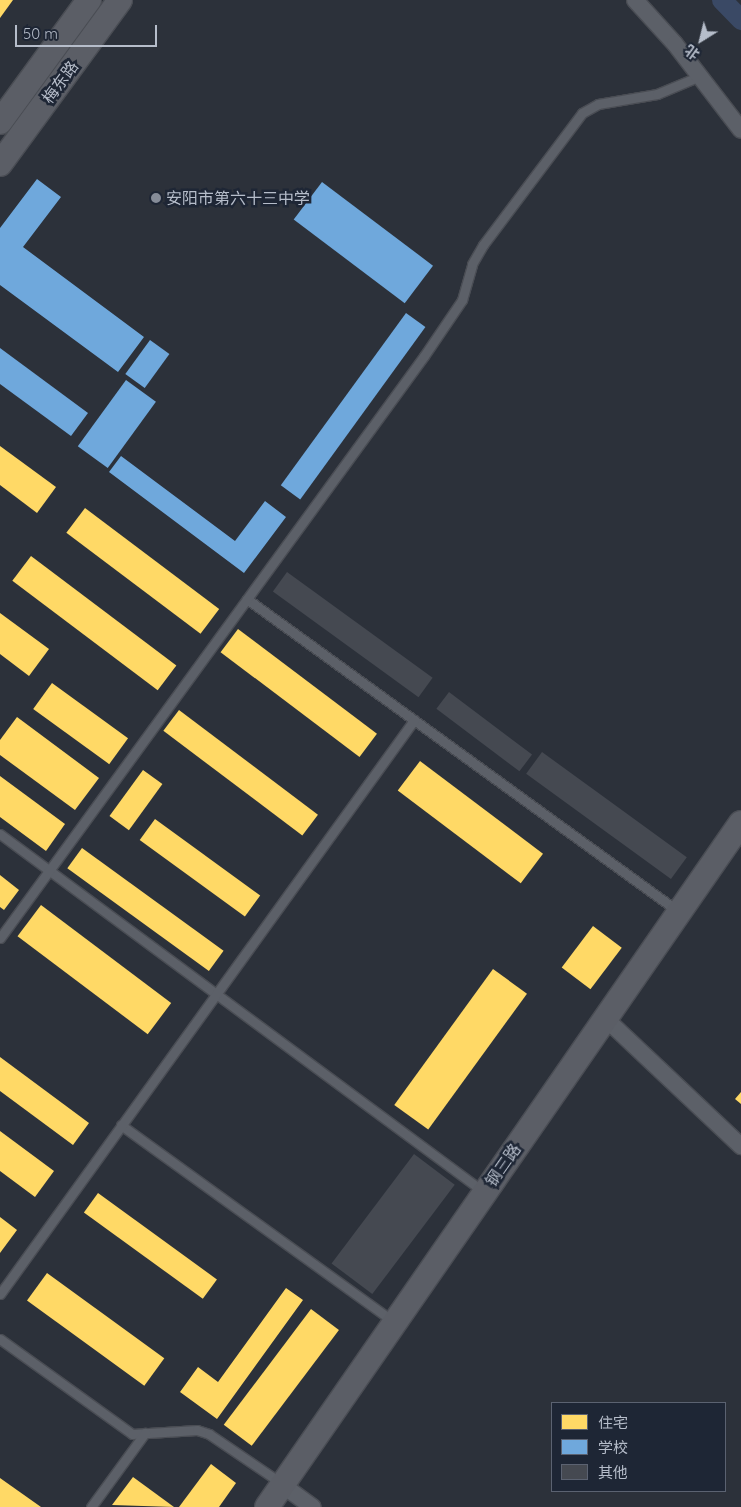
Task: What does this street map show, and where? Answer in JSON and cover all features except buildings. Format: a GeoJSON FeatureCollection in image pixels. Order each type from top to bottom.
{"type":"FeatureCollection","features":[{"type":"Feature","properties":{"kind":"street","name":"梅东路"},"geometry":{"type":"LineString","coordinates":[[0,122],[89,0]]}},
{"type":"Feature","properties":{"kind":"street","name":"梅东路"},"geometry":{"type":"LineString","coordinates":[[0,164],[120,0]]}},
{"type":"Feature","properties":{"kind":"street"},"geometry":{"type":"LineString","coordinates":[[635,0],[700,76],[741,130]]}},
{"type":"Feature","properties":{"kind":"street","name":"钢三路"},"geometry":{"type":"LineString","coordinates":[[267,1507],[281,1484],[679,912],[738,834]]}},
{"type":"Feature","properties":{"kind":"street"},"geometry":{"type":"LineString","coordinates":[[605,1018],[741,1146]]}},
{"type":"Feature","properties":{"kind":"street"},"geometry":{"type":"LineString","coordinates":[[281,1484],[313,1507]]}},
{"type":"Feature","properties":{"kind":"lane"},"geometry":{"type":"LineString","coordinates":[[0,938],[424,356],[462,300],[472,264],[483,245],[582,112],[598,104],[657,94],[700,76]]}},
{"type":"Feature","properties":{"kind":"lane"},"geometry":{"type":"LineString","coordinates":[[247,599],[679,912]]}},
{"type":"Feature","properties":{"kind":"lane"},"geometry":{"type":"LineString","coordinates":[[0,1294],[414,720]]}},
{"type":"Feature","properties":{"kind":"lane"},"geometry":{"type":"LineString","coordinates":[[0,834],[484,1192]]}},
{"type":"Feature","properties":{"kind":"lane"},"geometry":{"type":"LineString","coordinates":[[122,1125],[394,1322]]}},
{"type":"Feature","properties":{"kind":"lane"},"geometry":{"type":"LineString","coordinates":[[0,1339],[132,1434],[197,1430],[209,1434],[281,1484]]}},
{"type":"Feature","properties":{"kind":"lane"},"geometry":{"type":"LineString","coordinates":[[91,1507],[145,1433]]}},
{"type":"Feature","properties":{"kind":"waterway"},"geometry":{"type":"LineString","coordinates":[[722,0],[741,20]]}},
{"type":"Feature","properties":{"kind":"place","name":"安阳市第六十三中学"},"geometry":{"type":"Point","coordinates":[156,198]}}]}
